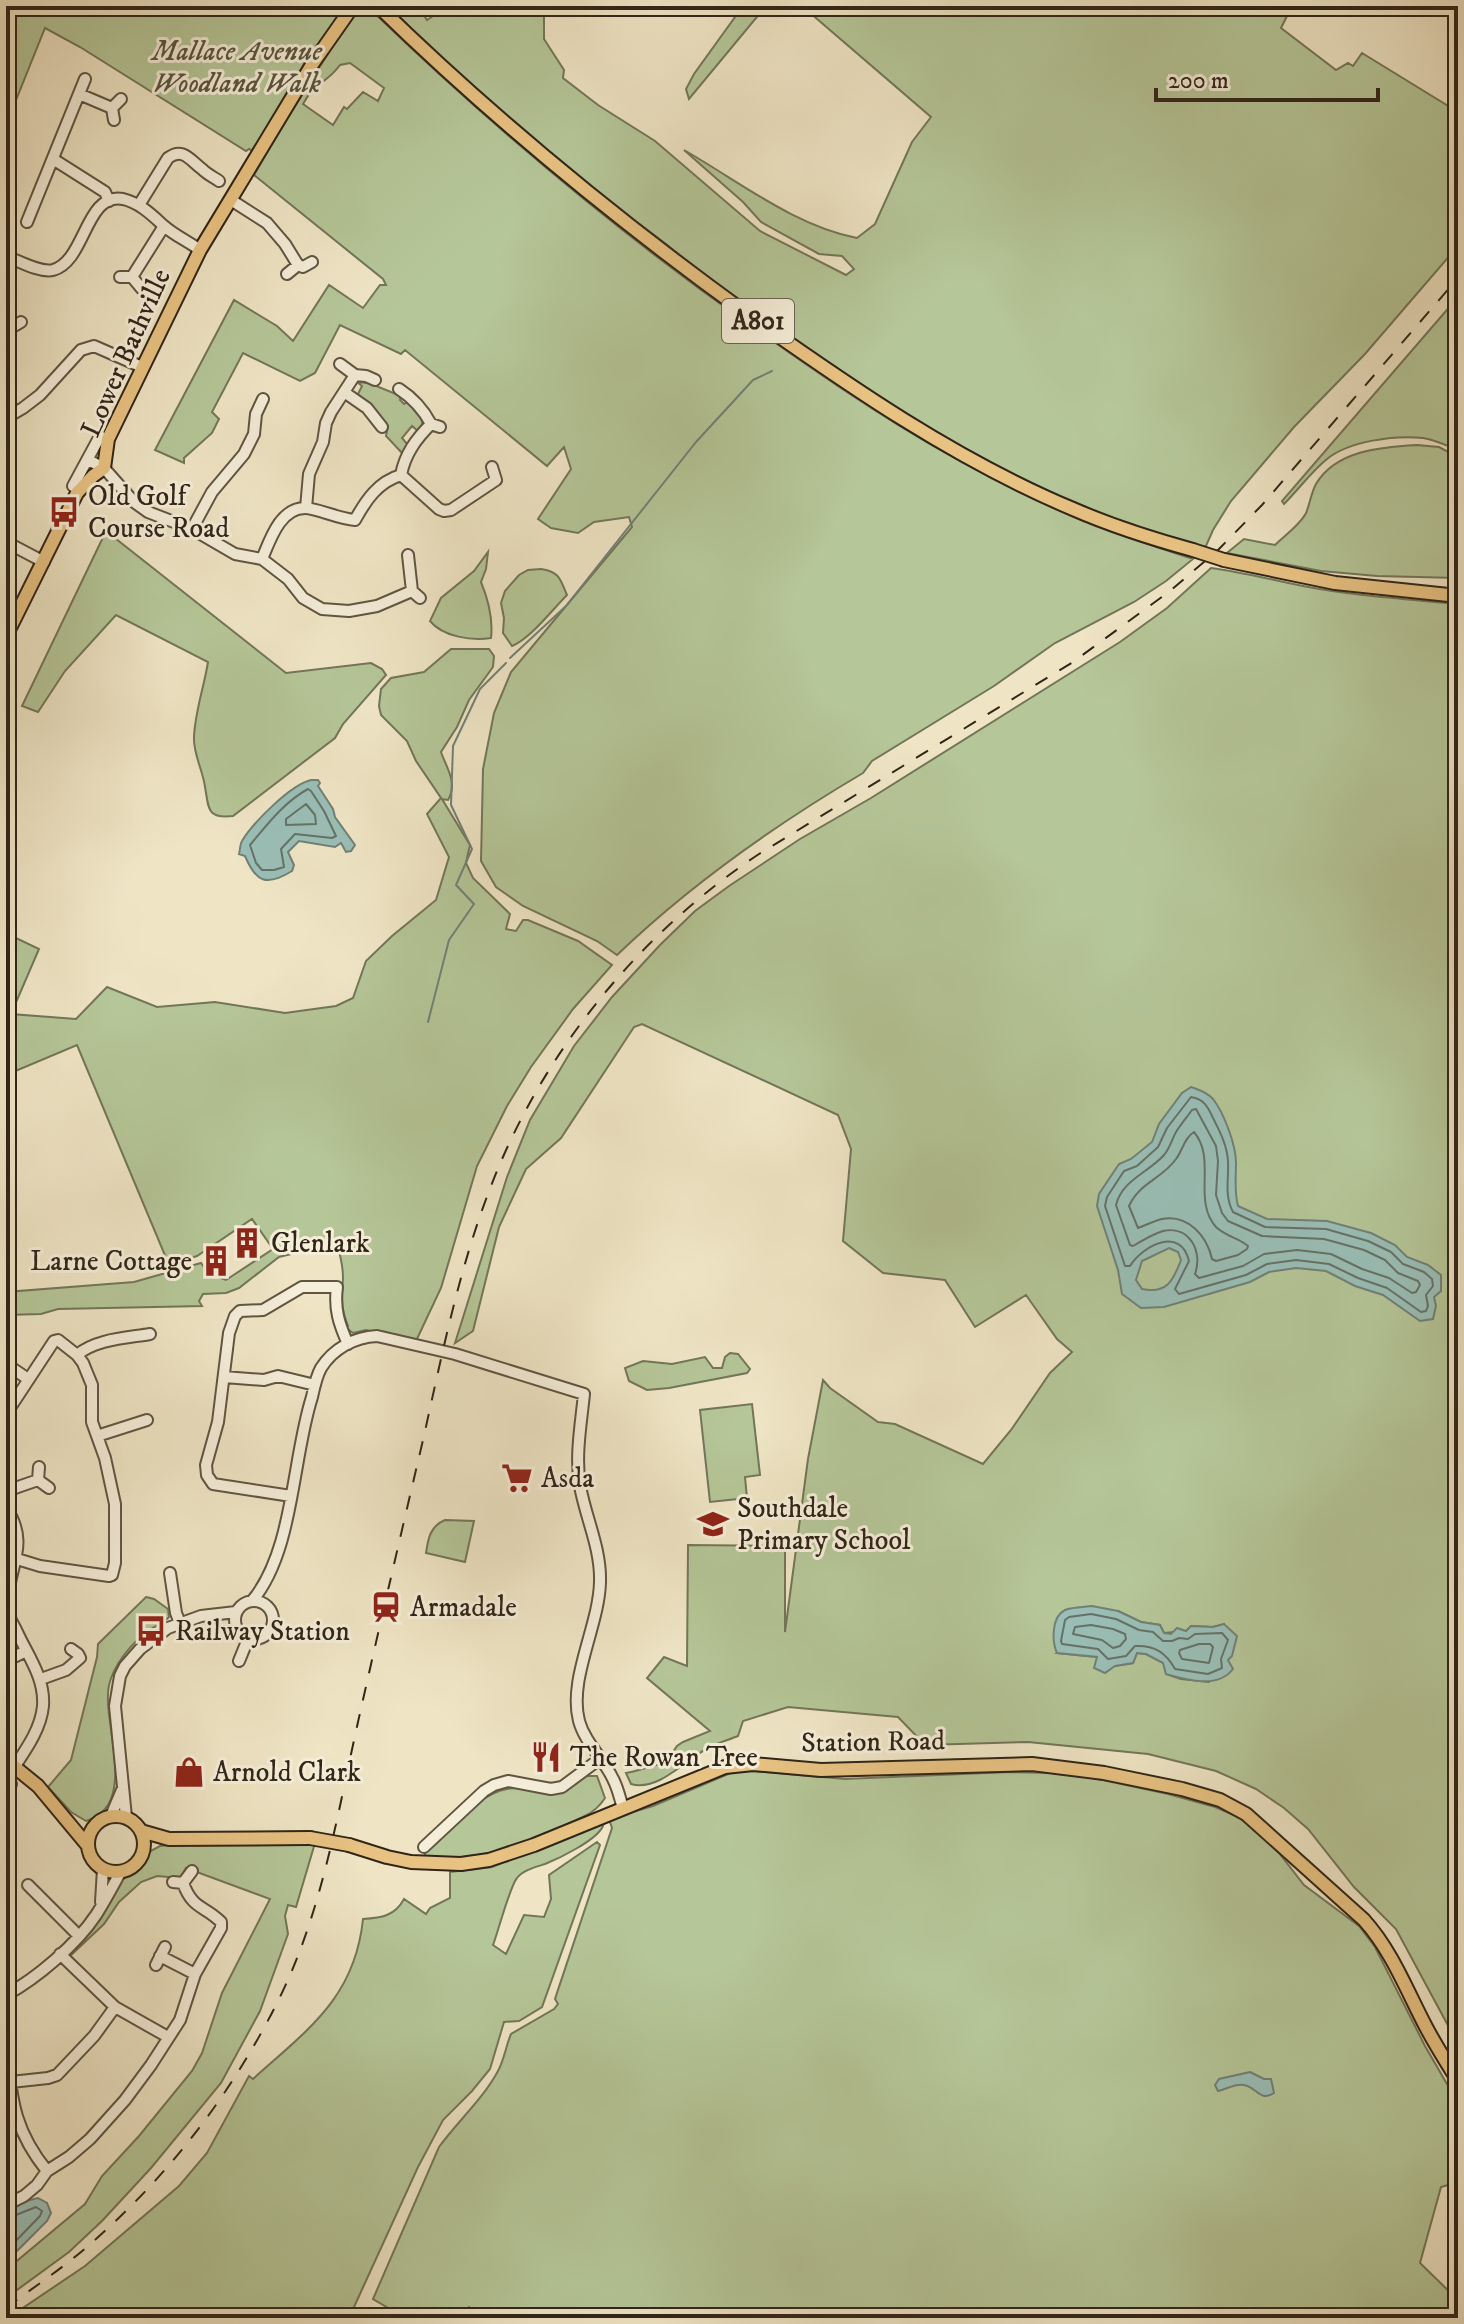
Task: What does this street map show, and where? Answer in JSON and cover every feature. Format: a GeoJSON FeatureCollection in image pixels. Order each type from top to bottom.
{"type":"FeatureCollection","features":[{"type":"Feature","properties":{"kind":"main road","name":"Lower Bathville"},"geometry":{"type":"LineString","coordinates":[[6,636],[77,493],[104,468],[108,439],[200,250],[313,63],[353,6]]}},
{"type":"Feature","properties":{"kind":"main road","name":"A801"},"geometry":{"type":"LineString","coordinates":[[378,6],[471,93],[595,199],[795,348],[940,442],[1073,509],[1148,538],[1224,560],[1335,583],[1458,596]]}},
{"type":"Feature","properties":{"kind":"main road"},"geometry":{"type":"LineString","coordinates":[[10,1763],[38,1786],[88,1846]]}},
{"type":"Feature","properties":{"kind":"main road","name":"Station Road"},"geometry":{"type":"LineString","coordinates":[[141,1831],[169,1839],[310,1838],[411,1862],[461,1864],[502,1857],[725,1767],[753,1764],[821,1770],[1032,1764],[1104,1773],[1220,1800],[1261,1825],[1373,1930],[1393,1960],[1458,2081]]}},
{"type":"Feature","properties":{"kind":"main road"},"geometry":{"type":"LineString","coordinates":[[53,1804],[79,1822],[94,1826]]}},
{"type":"Feature","properties":{"kind":"main road"},"geometry":{"type":"LineString","coordinates":[[111,1816],[126,1817],[141,1831],[144,1848],[136,1863],[121,1871],[103,1869],[90,1855],[88,1846],[94,1826],[111,1816]]}},
{"type":"Feature","properties":{"kind":"main road","name":"Station Road"},"geometry":{"type":"LineString","coordinates":[[144,1848],[169,1839]]}},
{"type":"Feature","properties":{"kind":"street"},"geometry":{"type":"LineString","coordinates":[[27,222],[85,79]]}},
{"type":"Feature","properties":{"kind":"street"},"geometry":{"type":"LineString","coordinates":[[79,94],[112,108]]}},
{"type":"Feature","properties":{"kind":"street"},"geometry":{"type":"LineString","coordinates":[[112,108],[121,99]]}},
{"type":"Feature","properties":{"kind":"street"},"geometry":{"type":"LineString","coordinates":[[112,108],[114,120]]}},
{"type":"Feature","properties":{"kind":"street"},"geometry":{"type":"LineString","coordinates":[[139,205],[168,158],[174,154],[183,153],[219,181]]}},
{"type":"Feature","properties":{"kind":"street"},"geometry":{"type":"LineString","coordinates":[[53,159],[105,192],[109,201]]}},
{"type":"Feature","properties":{"kind":"street"},"geometry":{"type":"LineString","coordinates":[[6,256],[52,271],[73,255],[95,211],[109,201],[122,199],[139,205],[200,250]]}},
{"type":"Feature","properties":{"kind":"street"},"geometry":{"type":"LineString","coordinates":[[231,200],[267,223],[298,265],[303,267],[312,262]]}},
{"type":"Feature","properties":{"kind":"street"},"geometry":{"type":"LineString","coordinates":[[132,277],[164,226]]}},
{"type":"Feature","properties":{"kind":"street"},"geometry":{"type":"LineString","coordinates":[[287,274],[298,265]]}},
{"type":"Feature","properties":{"kind":"street"},"geometry":{"type":"LineString","coordinates":[[120,277],[132,277]]}},
{"type":"Feature","properties":{"kind":"street"},"geometry":{"type":"LineString","coordinates":[[132,277],[142,289]]}},
{"type":"Feature","properties":{"kind":"street"},"geometry":{"type":"LineString","coordinates":[[9,341],[8,328],[21,322]]}},
{"type":"Feature","properties":{"kind":"street"},"geometry":{"type":"LineString","coordinates":[[6,418],[40,395],[81,350],[94,346],[142,367]]}},
{"type":"Feature","properties":{"kind":"street"},"geometry":{"type":"LineString","coordinates":[[340,364],[355,375],[375,380]]}},
{"type":"Feature","properties":{"kind":"street"},"geometry":{"type":"LineString","coordinates":[[306,508],[309,474],[323,442],[326,423],[355,375]]}},
{"type":"Feature","properties":{"kind":"street"},"geometry":{"type":"LineString","coordinates":[[399,389],[411,397],[436,426],[411,448],[403,460],[401,475]]}},
{"type":"Feature","properties":{"kind":"street"},"geometry":{"type":"LineString","coordinates":[[344,392],[367,408],[382,427]]}},
{"type":"Feature","properties":{"kind":"street"},"geometry":{"type":"LineString","coordinates":[[192,529],[212,492],[244,454],[254,434],[256,414],[263,399]]}},
{"type":"Feature","properties":{"kind":"street"},"geometry":{"type":"LineString","coordinates":[[73,486],[100,436]]}},
{"type":"Feature","properties":{"kind":"street"},"geometry":{"type":"LineString","coordinates":[[88,460],[104,468],[134,502],[148,512],[192,529],[235,554],[262,559],[288,579],[303,598],[322,609],[349,611],[416,595],[408,555]]}},
{"type":"Feature","properties":{"kind":"street"},"geometry":{"type":"LineString","coordinates":[[401,475],[444,511],[501,481],[492,467]]}},
{"type":"Feature","properties":{"kind":"street"},"geometry":{"type":"LineString","coordinates":[[262,559],[274,530],[290,512],[306,508],[355,520],[379,486],[401,475]]}},
{"type":"Feature","properties":{"kind":"street"},"geometry":{"type":"LineString","coordinates":[[6,542],[44,562]]}},
{"type":"Feature","properties":{"kind":"street"},"geometry":{"type":"LineString","coordinates":[[291,1496],[213,1484],[207,1475],[206,1465],[218,1422],[229,1333],[235,1316],[240,1311],[263,1310],[302,1287],[337,1287],[335,1305],[348,1344]]}},
{"type":"Feature","properties":{"kind":"street"},"geometry":{"type":"LineString","coordinates":[[77,1355],[92,1346],[150,1334]]}},
{"type":"Feature","properties":{"kind":"street"},"geometry":{"type":"LineString","coordinates":[[215,1616],[235,1627],[248,1639],[258,1639],[270,1631],[273,1616],[267,1606],[268,1580],[291,1496],[303,1425],[320,1370],[333,1353],[348,1344],[377,1336],[455,1354],[589,1392],[579,1473],[583,1501],[596,1544],[600,1584],[576,1696],[579,1723],[615,1781],[623,1808]]}},
{"type":"Feature","properties":{"kind":"street"},"geometry":{"type":"LineString","coordinates":[[6,1414],[54,1341],[58,1340],[77,1355],[86,1367],[92,1385],[91,1414],[115,1504],[115,1563],[112,1575],[40,1566],[17,1559]]}},
{"type":"Feature","properties":{"kind":"street"},"geometry":{"type":"LineString","coordinates":[[6,1364],[28,1379]]}},
{"type":"Feature","properties":{"kind":"street"},"geometry":{"type":"LineString","coordinates":[[224,1377],[264,1380],[278,1376],[315,1385]]}},
{"type":"Feature","properties":{"kind":"street"},"geometry":{"type":"LineString","coordinates":[[97,1436],[147,1420]]}},
{"type":"Feature","properties":{"kind":"street"},"geometry":{"type":"LineString","coordinates":[[38,1480],[39,1467]]}},
{"type":"Feature","properties":{"kind":"street"},"geometry":{"type":"LineString","coordinates":[[38,1480],[49,1488]]}},
{"type":"Feature","properties":{"kind":"street"},"geometry":{"type":"LineString","coordinates":[[6,1494],[38,1480]]}},
{"type":"Feature","properties":{"kind":"street"},"geometry":{"type":"LineString","coordinates":[[6,1508],[17,1531],[19,1546],[9,1590],[9,1615],[41,1679],[43,1706],[34,1736],[10,1763]]}},
{"type":"Feature","properties":{"kind":"street"},"geometry":{"type":"LineString","coordinates":[[170,1573],[180,1623]]}},
{"type":"Feature","properties":{"kind":"street"},"geometry":{"type":"LineString","coordinates":[[235,1627],[236,1612],[243,1604],[252,1601],[268,1580]]}},
{"type":"Feature","properties":{"kind":"street"},"geometry":{"type":"LineString","coordinates":[[252,1601],[267,1606]]}},
{"type":"Feature","properties":{"kind":"street"},"geometry":{"type":"LineString","coordinates":[[126,1817],[115,1706],[120,1676],[131,1657],[168,1628],[201,1616],[236,1612]]}},
{"type":"Feature","properties":{"kind":"street"},"geometry":{"type":"LineString","coordinates":[[239,1661],[248,1639]]}},
{"type":"Feature","properties":{"kind":"street"},"geometry":{"type":"LineString","coordinates":[[41,1679],[74,1666],[80,1658],[78,1649]]}},
{"type":"Feature","properties":{"kind":"street"},"geometry":{"type":"LineString","coordinates":[[6,1661],[26,1651]]}},
{"type":"Feature","properties":{"kind":"street"},"geometry":{"type":"LineString","coordinates":[[424,1847],[494,1785],[508,1781],[551,1789],[562,1787],[601,1758]]}},
{"type":"Feature","properties":{"kind":"street"},"geometry":{"type":"LineString","coordinates":[[6,1797],[11,1784]]}},
{"type":"Feature","properties":{"kind":"street"},"geometry":{"type":"LineString","coordinates":[[111,1816],[122,1789]]}},
{"type":"Feature","properties":{"kind":"street"},"geometry":{"type":"LineString","coordinates":[[101,1904],[103,1869]]}},
{"type":"Feature","properties":{"kind":"street"},"geometry":{"type":"LineString","coordinates":[[6,1995],[35,1976],[79,1936],[95,1916],[121,1871]]}},
{"type":"Feature","properties":{"kind":"street"},"geometry":{"type":"LineString","coordinates":[[6,2205],[24,2196],[47,2171],[90,2139],[125,2100],[180,2020],[195,1974],[221,1928],[221,1922],[213,1914],[196,1906],[178,1882],[192,1871]]}},
{"type":"Feature","properties":{"kind":"street"},"geometry":{"type":"LineString","coordinates":[[28,1885],[43,1908],[79,1936]]}},
{"type":"Feature","properties":{"kind":"street"},"geometry":{"type":"LineString","coordinates":[[60,1954],[115,2007],[168,2037]]}},
{"type":"Feature","properties":{"kind":"street"},"geometry":{"type":"LineString","coordinates":[[160,1956],[195,1974]]}},
{"type":"Feature","properties":{"kind":"street"},"geometry":{"type":"LineString","coordinates":[[11,2082],[57,2075],[94,2036],[115,2007]]}},
{"type":"Feature","properties":{"kind":"street"},"geometry":{"type":"LineString","coordinates":[[6,2051],[18,2125],[47,2171]]}},
{"type":"Feature","properties":{"kind":"green space","name":"Mallace Avenue Woodland Walk"},"geometry":{"type":"Polygon","coordinates":[[[6,6],[347,6],[259,155],[249,149],[246,151],[45,28],[6,125],[6,6]]]}},
{"type":"Feature","properties":{"kind":"green space"},"geometry":{"type":"Polygon","coordinates":[[[360,6],[367,6],[504,132],[647,250],[820,374],[919,437],[1035,499],[1193,559],[1134,602],[1055,643],[994,686],[872,761],[863,773],[798,813],[704,880],[617,955],[597,941],[523,906],[496,887],[481,861],[483,769],[494,713],[511,672],[632,527],[629,517],[594,522],[578,533],[551,528],[538,519],[571,469],[564,447],[547,466],[405,350],[401,354],[340,325],[315,373],[300,381],[243,353],[212,412],[219,419],[212,433],[184,458],[184,463],[155,450],[234,300],[277,326],[293,341],[329,285],[363,308],[380,285],[386,285],[383,279],[254,175],[305,89],[360,6]],[[350,63],[340,65],[303,104],[333,125],[344,107],[347,109],[363,92],[378,101],[384,88],[350,63]]]}},
{"type":"Feature","properties":{"kind":"green space"},"geometry":{"type":"Polygon","coordinates":[[[388,6],[418,6],[427,20],[433,16],[428,6],[544,6],[544,39],[564,70],[563,78],[598,105],[655,141],[760,231],[846,275],[854,269],[842,256],[819,254],[761,222],[684,150],[789,213],[833,232],[857,238],[875,224],[912,142],[931,117],[802,6],[1292,6],[1281,28],[1336,70],[1348,63],[1353,66],[1362,53],[1458,112],[1458,246],[1231,501],[1206,546],[1201,548],[1128,524],[1058,495],[989,462],[858,384],[794,341],[590,188],[487,99],[388,6]]]}},
{"type":"Feature","properties":{"kind":"green space"},"geometry":{"type":"Polygon","coordinates":[[[743,6],[766,6],[689,99],[686,89],[694,74],[743,6]]]}},
{"type":"Feature","properties":{"kind":"green space"},"geometry":{"type":"Polygon","coordinates":[[[1458,297],[1458,450],[1423,438],[1399,437],[1347,448],[1327,459],[1284,504],[1282,501],[1458,297]]]}},
{"type":"Feature","properties":{"kind":"green space"},"geometry":{"type":"Polygon","coordinates":[[[357,382],[369,383],[401,396],[404,404],[409,401],[418,412],[422,427],[419,432],[412,426],[402,438],[408,445],[403,454],[386,436],[388,426],[358,394],[362,386],[357,382]]]}},
{"type":"Feature","properties":{"kind":"green space"},"geometry":{"type":"Polygon","coordinates":[[[1417,445],[1439,447],[1458,457],[1458,578],[1321,571],[1227,553],[1244,539],[1275,545],[1303,517],[1316,484],[1335,464],[1361,452],[1417,445]]]}},
{"type":"Feature","properties":{"kind":"green space"},"geometry":{"type":"Polygon","coordinates":[[[106,531],[286,673],[371,663],[386,675],[343,724],[335,738],[233,816],[213,814],[208,806],[194,743],[208,662],[116,615],[65,671],[38,712],[22,706],[106,531]]]}},
{"type":"Feature","properties":{"kind":"green space"},"geometry":{"type":"Polygon","coordinates":[[[488,552],[481,582],[489,610],[491,638],[467,638],[442,631],[430,621],[441,598],[474,571],[488,552]]]}},
{"type":"Feature","properties":{"kind":"green space"},"geometry":{"type":"Polygon","coordinates":[[[1211,568],[1341,592],[1458,604],[1458,2044],[1396,1929],[1354,1887],[1308,1829],[1256,1789],[1216,1771],[1148,1754],[1028,1742],[925,1745],[898,1717],[788,1707],[743,1721],[738,1736],[699,1753],[661,1779],[641,1785],[631,1784],[626,1773],[665,1763],[677,1746],[710,1731],[647,1678],[664,1657],[687,1666],[688,1545],[785,1546],[785,1632],[808,1459],[823,1380],[878,1422],[895,1424],[983,1464],[1050,1373],[1072,1352],[1057,1339],[1026,1295],[975,1327],[945,1280],[883,1273],[843,1241],[851,1149],[838,1115],[642,1024],[634,1027],[561,1138],[526,1169],[499,1227],[473,1331],[455,1343],[507,1177],[530,1120],[574,1046],[612,997],[660,945],[695,911],[729,886],[1120,642],[1167,608],[1211,568]],[[1118,1611],[1057,1653],[1097,1657],[1115,1666],[1133,1663],[1137,1653],[1146,1654],[1164,1663],[1166,1674],[1209,1682],[1228,1660],[1224,1624],[1191,1626],[1186,1631],[1164,1633],[1160,1625],[1141,1622],[1118,1611]]]}},
{"type":"Feature","properties":{"kind":"green space"},"geometry":{"type":"Polygon","coordinates":[[[541,569],[556,574],[567,595],[533,631],[512,646],[503,633],[501,603],[505,591],[519,575],[528,570],[541,569]]]}},
{"type":"Feature","properties":{"kind":"green space"},"geometry":{"type":"Polygon","coordinates":[[[451,649],[489,649],[494,656],[493,667],[469,700],[441,752],[452,788],[448,800],[442,799],[470,845],[466,863],[473,878],[510,914],[506,929],[516,931],[523,920],[528,920],[578,941],[612,965],[573,1009],[507,1106],[477,1166],[441,1288],[416,1341],[366,1330],[353,1333],[345,1327],[348,1326],[343,1307],[342,1269],[337,1244],[279,1257],[239,1288],[226,1293],[203,1294],[199,1301],[202,1306],[58,1309],[41,1314],[6,1315],[6,1292],[134,1282],[201,1263],[209,1274],[226,1280],[273,1249],[252,1219],[197,1256],[169,1265],[77,1045],[6,1075],[6,938],[14,937],[39,949],[11,1014],[76,1019],[107,987],[157,1007],[215,1002],[285,1013],[336,1006],[353,998],[366,961],[436,900],[449,857],[427,814],[441,798],[416,761],[407,741],[381,715],[381,689],[391,678],[424,672],[451,649]]]}},
{"type":"Feature","properties":{"kind":"green space"},"geometry":{"type":"Polygon","coordinates":[[[730,1353],[738,1354],[750,1369],[747,1373],[647,1390],[629,1381],[625,1368],[643,1361],[672,1364],[705,1357],[713,1368],[722,1368],[725,1357],[730,1353]]]}},
{"type":"Feature","properties":{"kind":"green space"},"geometry":{"type":"Polygon","coordinates":[[[752,1404],[760,1475],[745,1477],[747,1498],[710,1502],[700,1410],[752,1404]]]}},
{"type":"Feature","properties":{"kind":"green space"},"geometry":{"type":"Polygon","coordinates":[[[445,1520],[474,1521],[465,1562],[426,1553],[433,1529],[445,1520]]]}},
{"type":"Feature","properties":{"kind":"green space"},"geometry":{"type":"Polygon","coordinates":[[[146,1597],[168,1609],[169,1617],[135,1642],[111,1677],[108,1701],[115,1781],[111,1798],[102,1812],[86,1821],[71,1812],[48,1787],[71,1760],[98,1644],[146,1597]]]}},
{"type":"Feature","properties":{"kind":"green space"},"geometry":{"type":"Polygon","coordinates":[[[733,1772],[845,1779],[1051,1773],[1093,1778],[1168,1794],[1215,1807],[1255,1828],[1304,1885],[1359,1926],[1375,1947],[1458,2103],[1458,2182],[1441,2187],[1420,2263],[1458,2300],[1458,2318],[486,2318],[469,2307],[461,2318],[399,2318],[400,2315],[373,2299],[439,2147],[492,2081],[511,2034],[558,2004],[555,1999],[612,1828],[612,1818],[653,1806],[733,1772]]]}},
{"type":"Feature","properties":{"kind":"green space"},"geometry":{"type":"Polygon","coordinates":[[[584,1776],[597,1776],[605,1798],[585,1816],[536,1839],[481,1855],[425,1857],[425,1851],[463,1815],[496,1792],[518,1788],[552,1794],[584,1776]]]}},
{"type":"Feature","properties":{"kind":"green space"},"geometry":{"type":"Polygon","coordinates":[[[598,1823],[603,1826],[586,1843],[560,1858],[526,1871],[514,1883],[493,1945],[506,1954],[524,1915],[544,1917],[551,1899],[549,1875],[597,1842],[600,1845],[542,2007],[519,2021],[504,2022],[490,2069],[443,2120],[418,2167],[349,2318],[8,2318],[85,2266],[179,2186],[207,2153],[249,2076],[253,2079],[309,2028],[339,1991],[358,1947],[363,1919],[387,1915],[404,1899],[426,1914],[430,1908],[450,1898],[450,1872],[492,1867],[598,1823]]]}},
{"type":"Feature","properties":{"kind":"green space"},"geometry":{"type":"Polygon","coordinates":[[[184,1843],[315,1843],[296,1907],[288,1905],[285,1916],[288,1934],[260,2011],[221,2083],[151,2168],[69,2252],[6,2298],[6,2270],[85,2204],[102,2176],[192,2071],[202,2053],[222,1993],[270,1899],[186,1868],[180,1878],[157,1876],[141,1882],[119,1902],[104,1924],[70,1956],[65,1954],[121,1879],[145,1854],[160,1846],[184,1843]]]}},
{"type":"Feature","properties":{"kind":"water"},"geometry":{"type":"Polygon","coordinates":[[[318,780],[318,786],[335,817],[355,845],[346,852],[341,843],[335,847],[299,841],[288,852],[294,865],[292,871],[275,879],[263,879],[253,872],[245,856],[239,854],[241,842],[273,806],[293,789],[318,780]]]}},
{"type":"Feature","properties":{"kind":"water"},"geometry":{"type":"Polygon","coordinates":[[[1191,1087],[1203,1092],[1213,1099],[1221,1112],[1232,1139],[1238,1206],[1267,1219],[1327,1221],[1371,1233],[1395,1245],[1407,1257],[1428,1265],[1441,1275],[1441,1291],[1434,1297],[1436,1306],[1433,1319],[1420,1321],[1383,1295],[1355,1286],[1326,1271],[1296,1268],[1269,1272],[1250,1282],[1164,1307],[1141,1308],[1122,1294],[1118,1270],[1097,1206],[1099,1194],[1119,1164],[1131,1159],[1152,1142],[1159,1124],[1182,1093],[1191,1087]],[[1169,1248],[1142,1261],[1136,1280],[1142,1289],[1158,1290],[1168,1284],[1181,1260],[1178,1252],[1169,1248]]]}},
{"type":"Feature","properties":{"kind":"water"},"geometry":{"type":"Polygon","coordinates":[[[1092,1606],[1160,1625],[1164,1633],[1171,1634],[1177,1628],[1186,1631],[1191,1626],[1224,1624],[1237,1636],[1228,1660],[1233,1669],[1219,1679],[1192,1680],[1166,1674],[1163,1663],[1137,1653],[1133,1663],[1115,1666],[1105,1673],[1094,1668],[1097,1657],[1057,1653],[1054,1630],[1060,1613],[1071,1608],[1092,1606]]]}},
{"type":"Feature","properties":{"kind":"water"},"geometry":{"type":"Polygon","coordinates":[[[1250,2072],[1271,2079],[1274,2093],[1265,2096],[1241,2085],[1218,2091],[1215,2085],[1219,2079],[1250,2072]]]}},
{"type":"Feature","properties":{"kind":"water"},"geometry":{"type":"Polygon","coordinates":[[[38,2198],[47,2203],[51,2213],[47,2221],[6,2262],[6,2213],[38,2198]]]}},
{"type":"Feature","properties":{"kind":"waterway"},"geometry":{"type":"LineString","coordinates":[[510,658],[566,606],[696,442],[753,380],[772,371]]}},
{"type":"Feature","properties":{"kind":"waterway"},"geometry":{"type":"LineString","coordinates":[[428,1022],[449,940],[474,904],[456,885],[472,849],[451,805],[453,746],[480,689],[506,663]]}},
{"type":"Feature","properties":{"kind":"railway"},"geometry":{"type":"LineString","coordinates":[[6,2308],[81,2252],[167,2167],[193,2136],[239,2070],[294,1966],[327,1863],[460,1280],[491,1186],[513,1136],[538,1088],[567,1043],[635,959],[715,886],[759,854],[1073,662],[1170,591],[1219,549],[1262,505],[1458,278]]}},
{"type":"Feature","properties":{"kind":"place","name":"Old Golf Course Road"},"geometry":{"type":"Point","coordinates":[64,512]}},
{"type":"Feature","properties":{"kind":"place","name":"Glenlark"},"geometry":{"type":"Point","coordinates":[247,1243]}},
{"type":"Feature","properties":{"kind":"place","name":"Larne Cottage"},"geometry":{"type":"Point","coordinates":[216,1261]}},
{"type":"Feature","properties":{"kind":"place","name":"Asda"},"geometry":{"type":"Point","coordinates":[517,1478]}},
{"type":"Feature","properties":{"kind":"place","name":"Southdale Primary School"},"geometry":{"type":"Point","coordinates":[713,1524]}},
{"type":"Feature","properties":{"kind":"place","name":"Armadale"},"geometry":{"type":"Point","coordinates":[386,1607]}},
{"type":"Feature","properties":{"kind":"place","name":"Railway Station"},"geometry":{"type":"Point","coordinates":[151,1631]}},
{"type":"Feature","properties":{"kind":"place","name":"The Rowan Tree"},"geometry":{"type":"Point","coordinates":[546,1757]}},
{"type":"Feature","properties":{"kind":"place","name":"Arnold Clark"},"geometry":{"type":"Point","coordinates":[189,1772]}}]}
